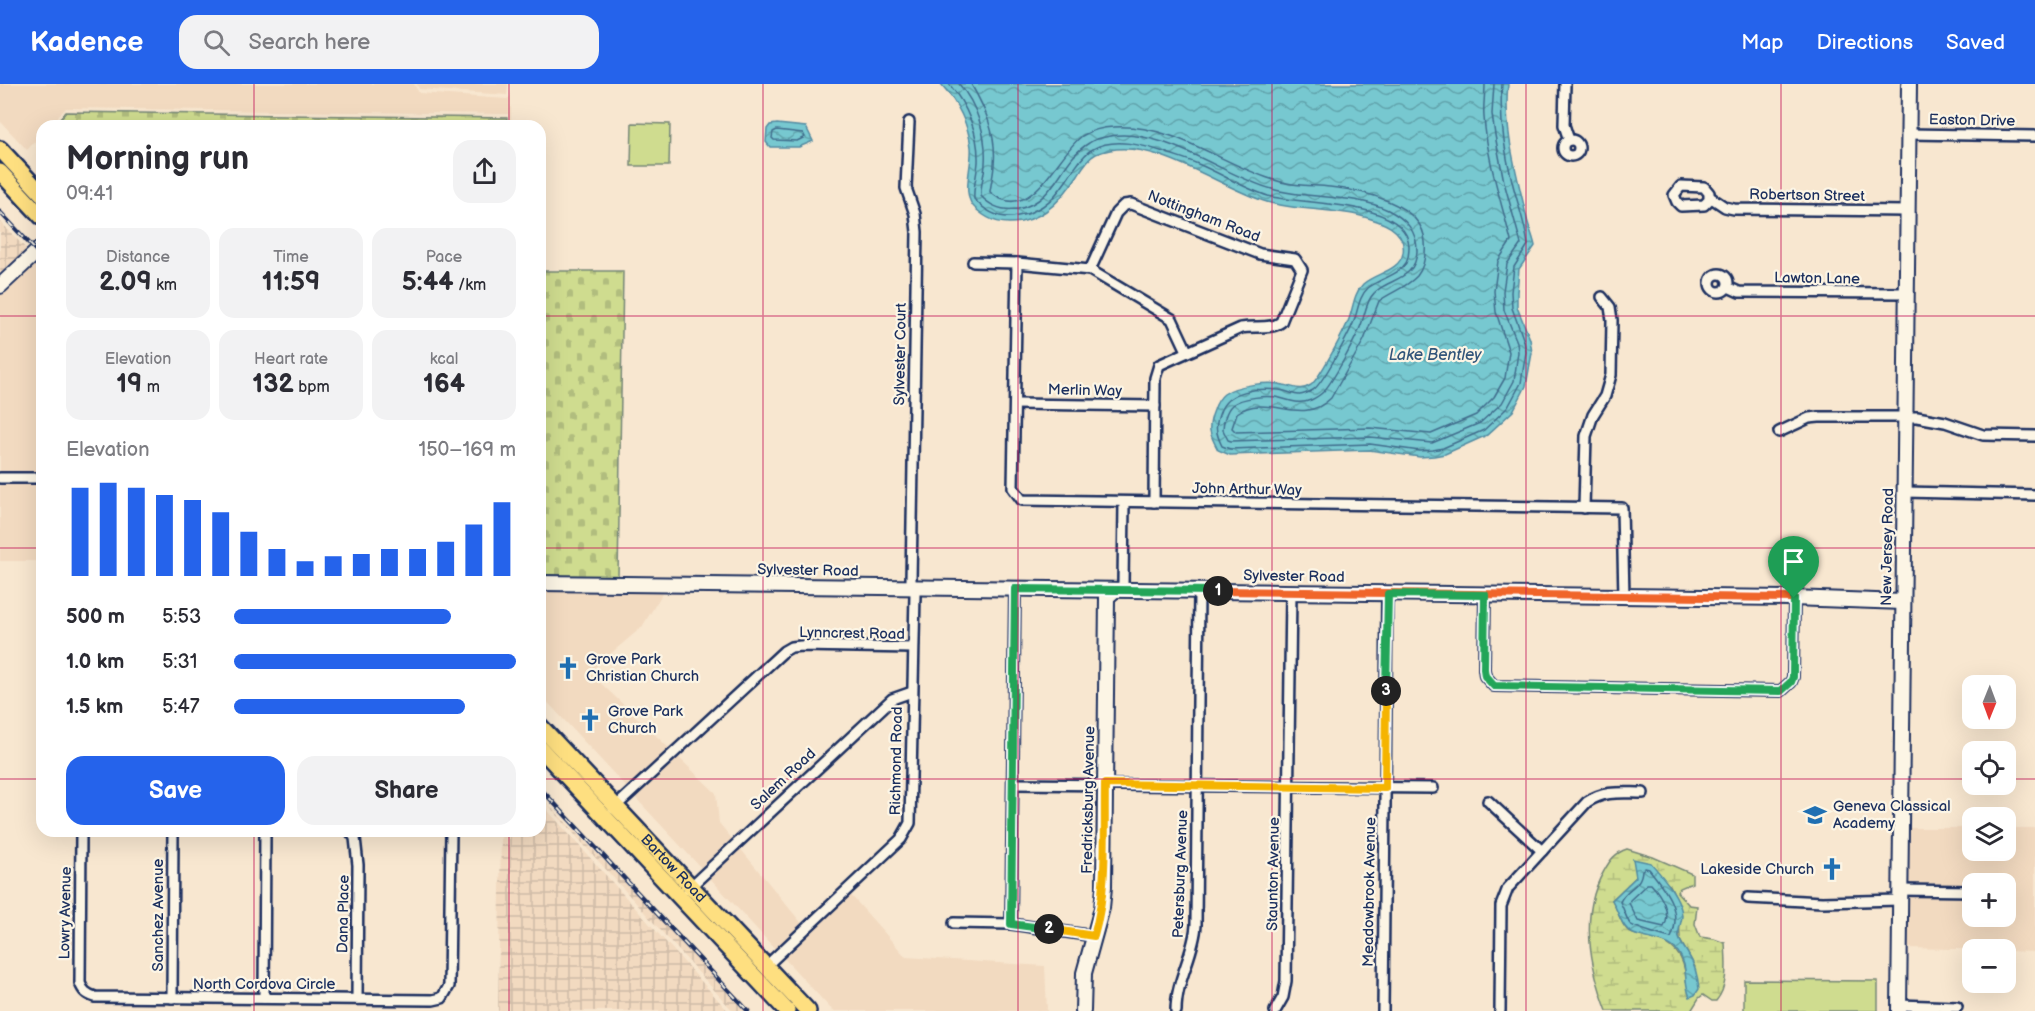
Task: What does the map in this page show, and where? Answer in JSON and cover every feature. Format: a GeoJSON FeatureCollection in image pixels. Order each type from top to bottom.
{"type":"FeatureCollection","features":[{"type":"Feature","properties":{"kind":"main road"},"geometry":{"type":"LineString","coordinates":[[0,149],[36,188]]}},
{"type":"Feature","properties":{"kind":"main road"},"geometry":{"type":"LineString","coordinates":[[0,172],[36,211]]}},
{"type":"Feature","properties":{"kind":"main road","name":"Bartow Road"},"geometry":{"type":"LineString","coordinates":[[546,733],[610,812]]}},
{"type":"Feature","properties":{"kind":"main road","name":"Bartow Road"},"geometry":{"type":"LineString","coordinates":[[546,753],[610,812],[760,971],[807,1011]]}},
{"type":"Feature","properties":{"kind":"main road","name":"Bartow Road"},"geometry":{"type":"LineString","coordinates":[[760,971],[787,1011]]}},
{"type":"Feature","properties":{"kind":"street"},"geometry":{"type":"LineString","coordinates":[[1565,84],[1564,125],[1569,140]]}},
{"type":"Feature","properties":{"kind":"street","name":"New Jersey Road"},"geometry":{"type":"LineString","coordinates":[[1899,1008],[1909,84]]}},
{"type":"Feature","properties":{"kind":"street","name":"Sylvester Court"},"geometry":{"type":"LineString","coordinates":[[909,122],[906,188],[915,214],[917,232],[913,588]]}},
{"type":"Feature","properties":{"kind":"street","name":"Easton Drive"},"geometry":{"type":"LineString","coordinates":[[1908,134],[2035,136]]}},
{"type":"Feature","properties":{"kind":"street","name":"Robertson Street"},"geometry":{"type":"LineString","coordinates":[[1710,197],[1725,207],[1734,209],[1907,211]]}},
{"type":"Feature","properties":{"kind":"street","name":"Nottingham Road"},"geometry":{"type":"LineString","coordinates":[[1090,270],[1116,213],[1124,205],[1131,204],[1260,255],[1289,257],[1300,264],[1302,270],[1281,322],[1276,326],[1241,328],[1165,361],[1156,370],[1154,502]]}},
{"type":"Feature","properties":{"kind":"street"},"geometry":{"type":"LineString","coordinates":[[0,286],[36,252]]}},
{"type":"Feature","properties":{"kind":"street"},"geometry":{"type":"LineString","coordinates":[[973,262],[1017,263],[1090,270],[1172,319],[1187,351]]}},
{"type":"Feature","properties":{"kind":"street","name":"John Arthur Way"},"geometry":{"type":"LineString","coordinates":[[1017,263],[1013,488],[1022,500],[1622,508],[1624,597]]}},
{"type":"Feature","properties":{"kind":"street","name":"Lawton Lane"},"geometry":{"type":"LineString","coordinates":[[1728,286],[1739,292],[1906,293]]}},
{"type":"Feature","properties":{"kind":"street"},"geometry":{"type":"LineString","coordinates":[[1584,508],[1587,430],[1605,396],[1611,375],[1612,321],[1610,307],[1602,297]]}},
{"type":"Feature","properties":{"kind":"street","name":"Merlin Way"},"geometry":{"type":"LineString","coordinates":[[1015,404],[1155,406]]}},
{"type":"Feature","properties":{"kind":"street"},"geometry":{"type":"LineString","coordinates":[[1779,432],[1809,418],[1906,417],[1930,418],[1983,435],[2035,436]]}},
{"type":"Feature","properties":{"kind":"street"},"geometry":{"type":"LineString","coordinates":[[0,478],[36,478]]}},
{"type":"Feature","properties":{"kind":"street"},"geometry":{"type":"LineString","coordinates":[[1905,492],[2035,495]]}},
{"type":"Feature","properties":{"kind":"street"},"geometry":{"type":"LineString","coordinates":[[1115,590],[1123,585],[1124,502]]}},
{"type":"Feature","properties":{"kind":"street","name":"Sylvester Road"},"geometry":{"type":"LineString","coordinates":[[546,583],[1794,598],[1903,602]]}},
{"type":"Feature","properties":{"kind":"street","name":"Richmond Road"},"geometry":{"type":"LineString","coordinates":[[760,971],[907,831],[911,810],[915,594],[913,588]]}},
{"type":"Feature","properties":{"kind":"street"},"geometry":{"type":"LineString","coordinates":[[1011,924],[1015,589]]}},
{"type":"Feature","properties":{"kind":"street","name":"Fredricksburg Avenue"},"geometry":{"type":"LineString","coordinates":[[1083,1011],[1084,973],[1102,908],[1104,887],[1107,597],[1115,590]]}},
{"type":"Feature","properties":{"kind":"street","name":"Petersburg Avenue"},"geometry":{"type":"LineString","coordinates":[[1176,1011],[1178,987],[1195,937],[1199,591]]}},
{"type":"Feature","properties":{"kind":"street","name":"Staunton Avenue"},"geometry":{"type":"LineString","coordinates":[[1275,1011],[1283,998],[1286,981],[1291,592]]}},
{"type":"Feature","properties":{"kind":"street","name":"Meadowbrook Avenue"},"geometry":{"type":"LineString","coordinates":[[1383,1011],[1388,594]]}},
{"type":"Feature","properties":{"kind":"street"},"geometry":{"type":"LineString","coordinates":[[1485,595],[1484,669],[1485,676],[1494,686],[1781,691],[1791,682],[1794,598]]}},
{"type":"Feature","properties":{"kind":"street","name":"Lynncrest Road"},"geometry":{"type":"LineString","coordinates":[[610,812],[783,651],[801,646],[913,648]]}},
{"type":"Feature","properties":{"kind":"street","name":"Salem Road"},"geometry":{"type":"LineString","coordinates":[[686,892],[892,699],[912,692]]}},
{"type":"Feature","properties":{"kind":"street"},"geometry":{"type":"LineString","coordinates":[[1013,784],[1433,788]]}},
{"type":"Feature","properties":{"kind":"street"},"geometry":{"type":"LineString","coordinates":[[1500,1011],[1502,901],[1508,888],[1587,802],[1597,795],[1609,792],[1643,793]]}},
{"type":"Feature","properties":{"kind":"street"},"geometry":{"type":"LineString","coordinates":[[1488,801],[1542,851]]}},
{"type":"Feature","properties":{"kind":"street","name":"Lowry Avenue"},"geometry":{"type":"LineString","coordinates":[[81,837],[80,983],[87,994]]}},
{"type":"Feature","properties":{"kind":"street","name":"Sanchez Avenue"},"geometry":{"type":"LineString","coordinates":[[172,998],[173,837]]}},
{"type":"Feature","properties":{"kind":"street"},"geometry":{"type":"LineString","coordinates":[[264,998],[265,837]]}},
{"type":"Feature","properties":{"kind":"street","name":"Dana Place"},"geometry":{"type":"LineString","coordinates":[[354,837],[358,866],[357,999]]}},
{"type":"Feature","properties":{"kind":"street","name":"North Cordova Circle"},"geometry":{"type":"LineString","coordinates":[[87,994],[94,997],[172,998],[218,1003],[264,998],[433,1000],[442,998],[449,986],[451,837]]}},
{"type":"Feature","properties":{"kind":"street"},"geometry":{"type":"LineString","coordinates":[[1748,898],[1822,902],[1962,892]]}},
{"type":"Feature","properties":{"kind":"street"},"geometry":{"type":"LineString","coordinates":[[954,923],[1011,924],[1094,936]]}},
{"type":"Feature","properties":{"kind":"street"},"geometry":{"type":"LineString","coordinates":[[1899,1008],[1957,1007]]}},
{"type":"Feature","properties":{"kind":"shaded area"},"geometry":{"type":"Polygon","coordinates":[[[0,84],[414,84],[419,93],[507,99],[511,91],[511,120],[508,114],[66,108],[55,120],[36,120],[36,140],[27,150],[0,121],[0,84]]]}},
{"type":"Feature","properties":{"kind":"shaded area"},"geometry":{"type":"Polygon","coordinates":[[[417,84],[508,84],[507,95],[419,89],[417,84]]]}},
{"type":"Feature","properties":{"kind":"shaded area"},"geometry":{"type":"Polygon","coordinates":[[[0,221],[29,252],[0,278],[0,221]]]}},
{"type":"Feature","properties":{"kind":"shaded area"},"geometry":{"type":"Polygon","coordinates":[[[36,260],[36,561],[0,561],[0,482],[33,483],[34,474],[0,473],[0,292],[36,260]]]}},
{"type":"Feature","properties":{"kind":"shaded area"},"geometry":{"type":"Polygon","coordinates":[[[546,587],[665,589],[642,627],[589,672],[670,749],[628,789],[546,700],[546,587]]]}},
{"type":"Feature","properties":{"kind":"shaded area"},"geometry":{"type":"Polygon","coordinates":[[[676,755],[716,793],[719,823],[734,841],[703,870],[633,795],[676,755]]]}},
{"type":"Feature","properties":{"kind":"shaded area"},"geometry":{"type":"Polygon","coordinates":[[[546,802],[752,1011],[733,1011],[546,803],[546,802]]]}},
{"type":"Feature","properties":{"kind":"shaded area"},"geometry":{"type":"Polygon","coordinates":[[[546,809],[728,1011],[498,1011],[501,837],[546,837],[546,809]]]}},
{"type":"Feature","properties":{"kind":"shaded area"},"geometry":{"type":"Polygon","coordinates":[[[1904,828],[1962,828],[1962,861],[2016,861],[2016,828],[2035,828],[2035,952],[2016,951],[2016,939],[1962,939],[1962,949],[1903,948],[1903,895],[1962,895],[1962,927],[2016,927],[2016,873],[1962,873],[1962,886],[1904,886],[1904,828]]]}},
{"type":"Feature","properties":{"kind":"shaded area"},"geometry":{"type":"Polygon","coordinates":[[[739,847],[803,925],[776,950],[708,876],[739,847]]]}},
{"type":"Feature","properties":{"kind":"shaded area"},"geometry":{"type":"Polygon","coordinates":[[[849,893],[906,957],[1045,966],[1047,1011],[833,1011],[782,956],[849,893]]]}},
{"type":"Feature","properties":{"kind":"green space"},"geometry":{"type":"Polygon","coordinates":[[[66,112],[507,118],[507,120],[59,120],[66,112]]]}},
{"type":"Feature","properties":{"kind":"green space"},"geometry":{"type":"Polygon","coordinates":[[[632,123],[670,124],[669,166],[631,166],[632,123]]]}},
{"type":"Feature","properties":{"kind":"green space"},"geometry":{"type":"Polygon","coordinates":[[[546,271],[623,271],[618,577],[546,575],[546,271]]]}},
{"type":"Feature","properties":{"kind":"green space"},"geometry":{"type":"Polygon","coordinates":[[[1627,849],[1653,857],[1692,874],[1692,883],[1680,888],[1677,892],[1689,905],[1697,906],[1695,924],[1700,937],[1725,943],[1725,981],[1716,1001],[1703,995],[1691,1011],[1607,1011],[1592,958],[1589,922],[1596,888],[1604,871],[1611,860],[1627,849]],[[1636,870],[1636,877],[1612,900],[1622,923],[1631,933],[1658,940],[1676,952],[1683,964],[1686,980],[1695,967],[1680,940],[1679,904],[1670,885],[1636,870]]]}},
{"type":"Feature","properties":{"kind":"green space"},"geometry":{"type":"Polygon","coordinates":[[[1744,980],[1878,981],[1878,1011],[1744,1011],[1744,980]]]}},
{"type":"Feature","properties":{"kind":"water","name":"Lake Bentley"},"geometry":{"type":"Polygon","coordinates":[[[941,84],[1508,84],[1509,135],[1535,246],[1519,269],[1517,307],[1530,339],[1532,353],[1526,386],[1513,411],[1487,435],[1445,454],[1434,456],[1420,457],[1369,450],[1230,455],[1218,450],[1211,435],[1210,426],[1221,397],[1236,388],[1253,385],[1270,383],[1301,389],[1311,385],[1342,333],[1360,288],[1368,280],[1392,268],[1401,259],[1403,245],[1401,238],[1391,227],[1361,216],[1267,202],[1190,167],[1148,152],[1128,149],[1110,150],[1093,156],[1047,211],[1021,222],[997,222],[977,210],[969,197],[970,138],[961,113],[941,84]]]}},
{"type":"Feature","properties":{"kind":"water"},"geometry":{"type":"Polygon","coordinates":[[[770,125],[806,127],[813,141],[799,147],[770,147],[766,142],[767,129],[770,125]]]}},
{"type":"Feature","properties":{"kind":"water"},"geometry":{"type":"Polygon","coordinates":[[[1633,859],[1651,863],[1678,901],[1682,915],[1679,938],[1696,971],[1698,980],[1699,989],[1695,995],[1690,997],[1684,963],[1678,952],[1666,943],[1632,933],[1620,919],[1612,900],[1636,877],[1633,859]]]}},
{"type":"Feature","properties":{"kind":"railway"},"geometry":{"type":"LineString","coordinates":[[0,212],[36,251]]}},
{"type":"Feature","properties":{"kind":"railway"},"geometry":{"type":"LineString","coordinates":[[546,794],[748,1011]]}},
{"type":"Feature","properties":{"kind":"place","name":"Grove Park Christian Church"},"geometry":{"type":"Point","coordinates":[568,668]}},
{"type":"Feature","properties":{"kind":"place","name":"Grove Park Church"},"geometry":{"type":"Point","coordinates":[590,720]}},
{"type":"Feature","properties":{"kind":"place","name":"Geneva Classical Academy"},"geometry":{"type":"Point","coordinates":[1815,815]}},
{"type":"Feature","properties":{"kind":"place","name":"Lakeside Church"},"geometry":{"type":"Point","coordinates":[1832,869]}},
{"type":"Feature","properties":{"kind":"route"},"geometry":{"type":"LineString","coordinates":[[1015,589],[1794,598],[1793,677],[1787,687],[1781,691],[1494,686],[1488,682],[1484,669],[1485,595],[1388,594],[1385,788],[1105,784],[1104,887],[1102,908],[1094,936],[1011,924],[1015,589]]}}]}
